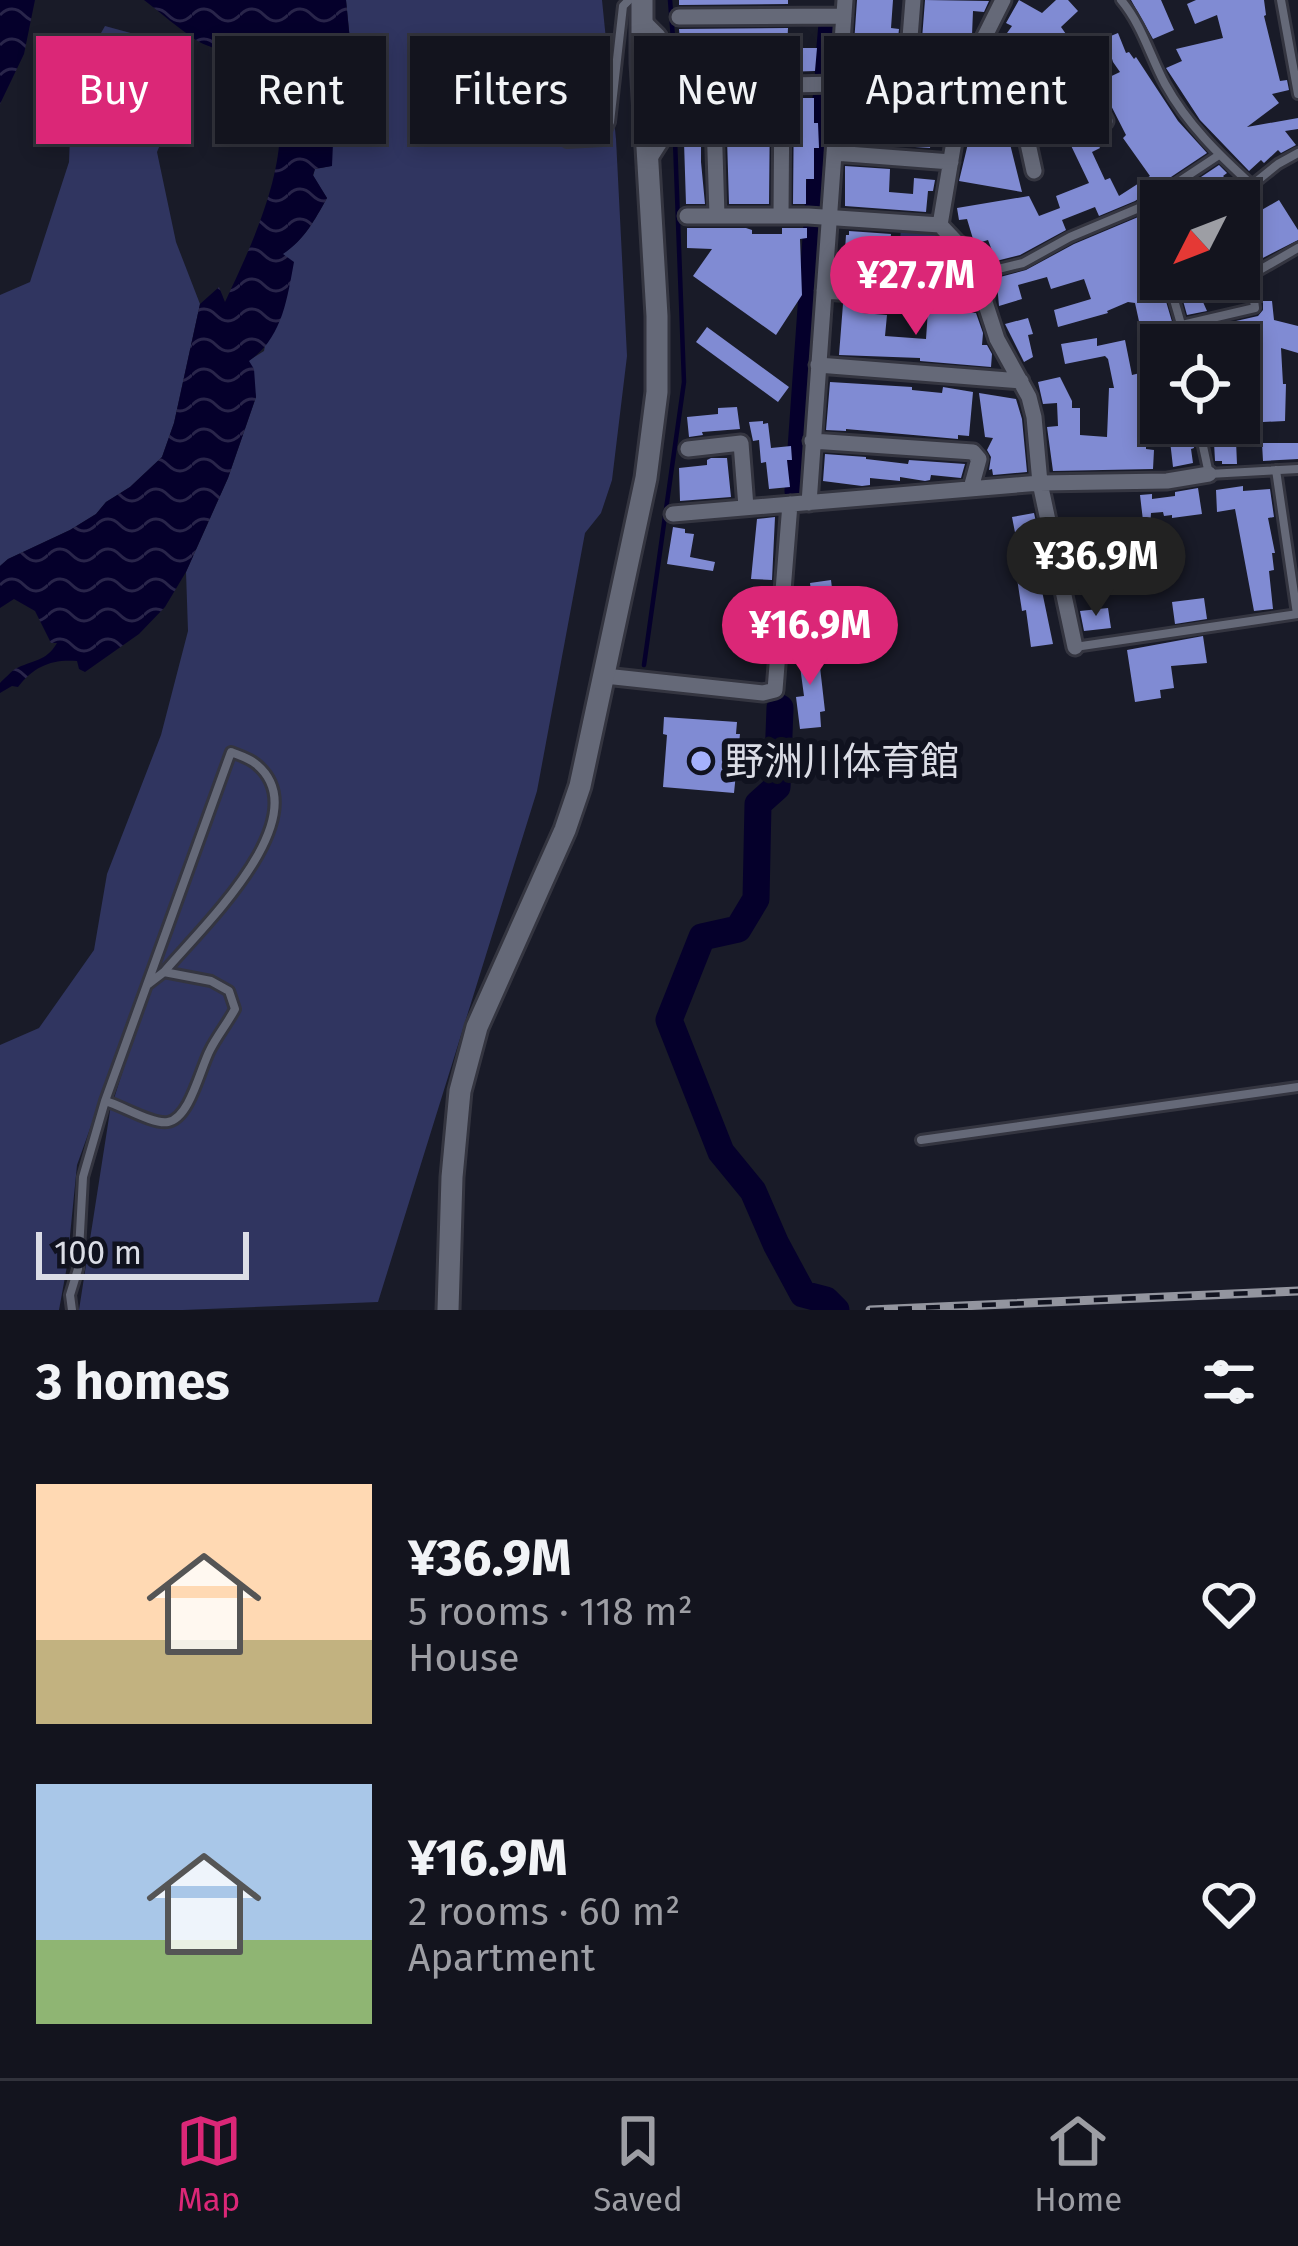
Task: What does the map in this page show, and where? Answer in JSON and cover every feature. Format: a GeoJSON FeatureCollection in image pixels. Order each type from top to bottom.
{"type":"FeatureCollection","features":[{"type":"Feature","properties":{"kind":"street"},"geometry":{"type":"LineString","coordinates":[[910,36],[913,0]]}},
{"type":"Feature","properties":{"kind":"street"},"geometry":{"type":"LineString","coordinates":[[985,36],[1003,0]]}},
{"type":"Feature","properties":{"kind":"street"},"geometry":{"type":"LineString","coordinates":[[680,17],[845,8]]}},
{"type":"Feature","properties":{"kind":"street"},"geometry":{"type":"LineString","coordinates":[[642,10],[658,36]]}},
{"type":"Feature","properties":{"kind":"street"},"geometry":{"type":"LineString","coordinates":[[448,1310],[460,1091],[477,1027],[568,824],[580,786],[646,478],[657,392],[657,316],[642,10]]}},
{"type":"Feature","properties":{"kind":"street"},"geometry":{"type":"LineString","coordinates":[[648,161],[659,144]]}},
{"type":"Feature","properties":{"kind":"street"},"geometry":{"type":"LineString","coordinates":[[715,144],[717,216]]}},
{"type":"Feature","properties":{"kind":"street"},"geometry":{"type":"LineString","coordinates":[[781,216],[782,144]]}},
{"type":"Feature","properties":{"kind":"street"},"geometry":{"type":"LineString","coordinates":[[808,503],[836,144]]}},
{"type":"Feature","properties":{"kind":"street"},"geometry":{"type":"LineString","coordinates":[[940,225],[954,144]]}},
{"type":"Feature","properties":{"kind":"street"},"geometry":{"type":"LineString","coordinates":[[1028,144],[1034,171]]}},
{"type":"Feature","properties":{"kind":"street"},"geometry":{"type":"LineString","coordinates":[[835,153],[951,162]]}},
{"type":"Feature","properties":{"kind":"street"},"geometry":{"type":"LineString","coordinates":[[687,216],[940,225],[973,254],[985,272],[986,302],[997,339],[1021,381],[1034,417],[1040,483],[1075,646]]}},
{"type":"Feature","properties":{"kind":"street"},"geometry":{"type":"LineString","coordinates":[[824,291],[986,302]]}},
{"type":"Feature","properties":{"kind":"street"},"geometry":{"type":"LineString","coordinates":[[818,365],[1021,381]]}},
{"type":"Feature","properties":{"kind":"street"},"geometry":{"type":"LineString","coordinates":[[812,441],[973,452],[979,459],[971,488]]}},
{"type":"Feature","properties":{"kind":"street"},"geometry":{"type":"LineString","coordinates":[[688,449],[741,443],[746,507]]}},
{"type":"Feature","properties":{"kind":"street"},"geometry":{"type":"LineString","coordinates":[[673,514],[1040,483],[1167,481],[1208,474]]}},
{"type":"Feature","properties":{"kind":"street"},"geometry":{"type":"LineString","coordinates":[[605,676],[763,693],[775,690],[790,504]]}},
{"type":"Feature","properties":{"kind":"lane"},"geometry":{"type":"LineString","coordinates":[[610,122],[622,6],[629,0]]}},
{"type":"Feature","properties":{"kind":"lane"},"geometry":{"type":"LineString","coordinates":[[1121,0],[1136,18],[1152,59],[1187,119],[1247,180]]}},
{"type":"Feature","properties":{"kind":"lane"},"geometry":{"type":"LineString","coordinates":[[1281,0],[1298,94]]}},
{"type":"Feature","properties":{"kind":"lane"},"geometry":{"type":"LineString","coordinates":[[1257,180],[1298,153]]}},
{"type":"Feature","properties":{"kind":"lane"},"geometry":{"type":"LineString","coordinates":[[985,272],[1023,262],[1139,208],[1219,155]]}},
{"type":"Feature","properties":{"kind":"lane"},"geometry":{"type":"LineString","coordinates":[[1260,270],[1294,250],[1297,262]]}},
{"type":"Feature","properties":{"kind":"lane"},"geometry":{"type":"LineString","coordinates":[[1186,324],[1255,308],[1254,300]]}},
{"type":"Feature","properties":{"kind":"lane"},"geometry":{"type":"LineString","coordinates":[[1202,444],[1208,474],[1298,470]]}},
{"type":"Feature","properties":{"kind":"lane"},"geometry":{"type":"LineString","coordinates":[[1075,646],[1297,614],[1276,470]]}},
{"type":"Feature","properties":{"kind":"lane"},"geometry":{"type":"LineString","coordinates":[[72,1310],[82,1178],[105,1101],[231,752],[256,764],[271,783],[277,807],[265,844],[238,884],[147,986]]}},
{"type":"Feature","properties":{"kind":"lane"},"geometry":{"type":"LineString","coordinates":[[105,1101],[157,1122],[180,1116],[211,1047],[235,1010],[229,991],[212,981],[164,972]]}},
{"type":"Feature","properties":{"kind":"lane"},"geometry":{"type":"LineString","coordinates":[[921,1140],[1298,1087]]}},
{"type":"Feature","properties":{"kind":"shaded area"},"geometry":{"type":"Polygon","coordinates":[[[346,0],[602,0],[606,36],[410,36],[410,144],[610,144],[610,79],[627,356],[612,480],[601,513],[585,533],[537,791],[378,1302],[79,1310],[110,1111],[215,780],[77,1165],[59,1310],[0,1310],[0,1045],[39,1028],[94,950],[107,874],[161,735],[188,631],[186,572],[228,478],[256,397],[248,361],[264,351],[282,254],[303,236],[327,198],[313,176],[315,169],[331,166],[328,144],[386,144],[386,36],[350,36],[346,0]]]}},
{"type":"Feature","properties":{"kind":"shaded area"},"geometry":{"type":"Polygon","coordinates":[[[105,26],[142,36],[99,36],[105,26]]]}},
{"type":"Feature","properties":{"kind":"shaded area"},"geometry":{"type":"Polygon","coordinates":[[[70,144],[160,144],[157,152],[176,242],[200,304],[162,457],[96,514],[0,566],[0,295],[30,282],[69,162],[70,144]]]}},
{"type":"Feature","properties":{"kind":"shaded area"},"geometry":{"type":"Polygon","coordinates":[[[901,226],[938,230],[942,238],[934,294],[897,291],[901,226]]]}},
{"type":"Feature","properties":{"kind":"water"},"geometry":{"type":"Polygon","coordinates":[[[0,0],[35,0],[24,54],[0,104],[0,0]]]}},
{"type":"Feature","properties":{"kind":"water"},"geometry":{"type":"Polygon","coordinates":[[[144,0],[346,0],[350,36],[215,36],[215,48],[144,0]]]}},
{"type":"Feature","properties":{"kind":"water"},"geometry":{"type":"Polygon","coordinates":[[[279,144],[333,144],[332,166],[315,169],[313,175],[327,198],[303,236],[283,254],[294,262],[281,317],[269,341],[249,361],[256,397],[228,478],[186,572],[165,607],[139,634],[85,672],[77,661],[59,661],[0,693],[0,683],[12,672],[43,657],[57,643],[51,643],[35,611],[14,599],[0,608],[0,566],[96,514],[162,457],[200,304],[219,287],[225,302],[261,220],[279,144]]]}},
{"type":"Feature","properties":{"kind":"building"},"geometry":{"type":"Polygon","coordinates":[[[679,0],[788,0],[788,4],[679,5],[679,0]]]}},
{"type":"Feature","properties":{"kind":"building"},"geometry":{"type":"Polygon","coordinates":[[[857,0],[893,0],[891,28],[899,29],[898,36],[855,36],[857,0]]]}},
{"type":"Feature","properties":{"kind":"building"},"geometry":{"type":"Polygon","coordinates":[[[925,0],[989,1],[984,12],[973,11],[972,36],[922,36],[925,0]]]}},
{"type":"Feature","properties":{"kind":"building"},"geometry":{"type":"Polygon","coordinates":[[[1019,0],[1042,13],[1056,0],[1068,0],[1078,11],[1061,27],[1067,36],[1005,36],[1012,26],[1006,23],[1019,0]]]}},
{"type":"Feature","properties":{"kind":"building"},"geometry":{"type":"Polygon","coordinates":[[[1131,0],[1161,0],[1174,30],[1153,39],[1131,0]]]}},
{"type":"Feature","properties":{"kind":"building"},"geometry":{"type":"Polygon","coordinates":[[[1264,0],[1280,81],[1287,80],[1289,90],[1272,94],[1279,103],[1247,127],[1298,118],[1298,129],[1285,131],[1296,145],[1281,153],[1278,150],[1249,171],[1200,120],[1166,68],[1182,61],[1176,49],[1223,38],[1217,15],[1195,24],[1187,4],[1264,0]]]}},
{"type":"Feature","properties":{"kind":"building"},"geometry":{"type":"Polygon","coordinates":[[[788,28],[788,36],[680,36],[679,29],[788,28]]]}},
{"type":"Feature","properties":{"kind":"building"},"geometry":{"type":"Polygon","coordinates":[[[1118,33],[1126,53],[1136,57],[1178,121],[1207,153],[1166,180],[1144,180],[1150,176],[1123,138],[1126,135],[1109,102],[1109,77],[1120,72],[1113,62],[1109,37],[1118,33]]]}},
{"type":"Feature","properties":{"kind":"building"},"geometry":{"type":"Polygon","coordinates":[[[800,48],[817,48],[815,71],[800,71],[800,48]]]}},
{"type":"Feature","properties":{"kind":"building"},"geometry":{"type":"Polygon","coordinates":[[[800,98],[814,98],[819,148],[814,148],[814,179],[806,179],[806,204],[793,204],[800,98]]]}},
{"type":"Feature","properties":{"kind":"building"},"geometry":{"type":"Polygon","coordinates":[[[684,144],[701,144],[705,204],[686,204],[684,144]]]}},
{"type":"Feature","properties":{"kind":"building"},"geometry":{"type":"Polygon","coordinates":[[[727,144],[770,144],[769,204],[729,204],[727,144]]]}},
{"type":"Feature","properties":{"kind":"building"},"geometry":{"type":"Polygon","coordinates":[[[870,144],[931,144],[930,148],[870,144]]]}},
{"type":"Feature","properties":{"kind":"building"},"geometry":{"type":"Polygon","coordinates":[[[968,144],[1010,144],[1022,192],[959,181],[968,144]]]}},
{"type":"Feature","properties":{"kind":"building"},"geometry":{"type":"Polygon","coordinates":[[[1070,144],[1098,144],[1100,148],[1092,152],[1119,196],[1140,182],[1140,198],[1135,201],[1099,216],[1095,207],[1062,220],[1066,230],[1020,255],[996,261],[988,240],[978,243],[973,239],[967,219],[959,220],[957,208],[1029,196],[1039,216],[1060,208],[1056,196],[1089,183],[1070,144]]]}},
{"type":"Feature","properties":{"kind":"building"},"geometry":{"type":"Polygon","coordinates":[[[1219,165],[1227,173],[1222,180],[1196,180],[1219,165]]]}},
{"type":"Feature","properties":{"kind":"building"},"geometry":{"type":"Polygon","coordinates":[[[845,166],[890,169],[889,192],[913,194],[914,178],[935,180],[933,191],[928,191],[926,212],[845,206],[845,166]]]}},
{"type":"Feature","properties":{"kind":"building"},"geometry":{"type":"Polygon","coordinates":[[[1279,200],[1298,230],[1298,240],[1260,259],[1260,211],[1279,200]]]}},
{"type":"Feature","properties":{"kind":"building"},"geometry":{"type":"Polygon","coordinates":[[[1140,216],[1140,300],[1166,300],[1173,324],[1140,326],[1135,303],[1128,302],[1108,313],[1058,327],[1054,310],[1091,299],[1084,279],[1051,289],[1047,277],[1018,285],[1022,299],[999,306],[1000,277],[1026,270],[1140,216]]]}},
{"type":"Feature","properties":{"kind":"building"},"geometry":{"type":"Polygon","coordinates":[[[687,228],[746,228],[752,234],[782,234],[782,228],[807,228],[807,238],[800,239],[802,295],[776,335],[693,276],[712,249],[687,248],[687,228]]]}},
{"type":"Feature","properties":{"kind":"building"},"geometry":{"type":"Polygon","coordinates":[[[849,231],[891,234],[888,271],[897,272],[896,284],[837,280],[849,231]]]}},
{"type":"Feature","properties":{"kind":"building"},"geometry":{"type":"Polygon","coordinates":[[[940,256],[961,260],[957,288],[936,287],[940,256]]]}},
{"type":"Feature","properties":{"kind":"building"},"geometry":{"type":"Polygon","coordinates":[[[1183,300],[1208,300],[1203,302],[1207,311],[1187,315],[1183,300]]]}},
{"type":"Feature","properties":{"kind":"building"},"geometry":{"type":"Polygon","coordinates":[[[1263,301],[1272,301],[1274,320],[1298,326],[1298,353],[1281,348],[1285,421],[1263,422],[1260,324],[1223,324],[1258,316],[1263,301]]]}},
{"type":"Feature","properties":{"kind":"building"},"geometry":{"type":"Polygon","coordinates":[[[843,304],[862,306],[862,313],[887,315],[885,336],[926,339],[928,310],[976,313],[982,345],[992,354],[991,367],[839,355],[843,304]]]}},
{"type":"Feature","properties":{"kind":"building"},"geometry":{"type":"Polygon","coordinates":[[[1028,318],[1033,357],[1024,362],[1005,324],[1028,318]]]}},
{"type":"Feature","properties":{"kind":"building"},"geometry":{"type":"Polygon","coordinates":[[[707,327],[789,387],[778,402],[696,342],[707,327]]]}},
{"type":"Feature","properties":{"kind":"building"},"geometry":{"type":"Polygon","coordinates":[[[1097,338],[1097,346],[1125,340],[1132,375],[1140,373],[1140,444],[1154,450],[1153,469],[1053,471],[1047,427],[1058,426],[1057,403],[1043,404],[1038,382],[1060,377],[1072,408],[1080,408],[1080,435],[1107,437],[1109,388],[1114,388],[1105,356],[1065,364],[1061,344],[1097,338]]]}},
{"type":"Feature","properties":{"kind":"building"},"geometry":{"type":"Polygon","coordinates":[[[830,382],[973,392],[969,436],[826,430],[830,382]]]}},
{"type":"Feature","properties":{"kind":"building"},"geometry":{"type":"Polygon","coordinates":[[[979,393],[1016,399],[1027,472],[993,475],[989,470],[987,450],[993,438],[985,437],[979,393]]]}},
{"type":"Feature","properties":{"kind":"building"},"geometry":{"type":"Polygon","coordinates":[[[737,407],[740,429],[689,437],[687,417],[737,407]]]}},
{"type":"Feature","properties":{"kind":"building"},"geometry":{"type":"Polygon","coordinates":[[[749,422],[768,423],[771,448],[791,446],[792,460],[787,460],[790,487],[769,489],[766,462],[761,463],[759,440],[753,441],[749,422]]]}},
{"type":"Feature","properties":{"kind":"building"},"geometry":{"type":"Polygon","coordinates":[[[1262,443],[1298,443],[1298,459],[1263,461],[1262,443]]]}},
{"type":"Feature","properties":{"kind":"building"},"geometry":{"type":"Polygon","coordinates":[[[1170,444],[1193,444],[1193,463],[1173,467],[1170,444]]]}},
{"type":"Feature","properties":{"kind":"building"},"geometry":{"type":"Polygon","coordinates":[[[1214,444],[1236,444],[1237,464],[1215,461],[1214,444]]]}},
{"type":"Feature","properties":{"kind":"building"},"geometry":{"type":"Polygon","coordinates":[[[825,454],[908,464],[909,460],[965,464],[961,478],[870,478],[870,485],[862,486],[823,481],[825,454]]]}},
{"type":"Feature","properties":{"kind":"building"},"geometry":{"type":"Polygon","coordinates":[[[711,458],[727,458],[731,497],[680,501],[679,468],[707,465],[711,458]]]}},
{"type":"Feature","properties":{"kind":"building"},"geometry":{"type":"Polygon","coordinates":[[[1243,486],[1243,491],[1270,489],[1273,609],[1254,611],[1235,509],[1217,512],[1216,490],[1243,486]]]}},
{"type":"Feature","properties":{"kind":"building"},"geometry":{"type":"Polygon","coordinates":[[[1198,488],[1202,514],[1172,518],[1163,512],[1151,513],[1150,529],[1144,529],[1140,495],[1152,494],[1152,499],[1198,488]]]}},
{"type":"Feature","properties":{"kind":"building"},"geometry":{"type":"Polygon","coordinates":[[[1034,513],[1053,644],[1031,647],[1014,559],[1020,558],[1012,517],[1034,513]]]}},
{"type":"Feature","properties":{"kind":"building"},"geometry":{"type":"Polygon","coordinates":[[[775,517],[772,580],[751,579],[757,519],[775,517]]]}},
{"type":"Feature","properties":{"kind":"building"},"geometry":{"type":"Polygon","coordinates":[[[673,527],[694,534],[690,557],[715,562],[713,571],[667,564],[673,527]]]}},
{"type":"Feature","properties":{"kind":"building"},"geometry":{"type":"Polygon","coordinates":[[[1089,535],[1093,554],[1069,559],[1064,540],[1089,535]]]}},
{"type":"Feature","properties":{"kind":"building"},"geometry":{"type":"Polygon","coordinates":[[[831,580],[833,596],[812,599],[810,583],[831,580]]]}},
{"type":"Feature","properties":{"kind":"building"},"geometry":{"type":"Polygon","coordinates":[[[1204,598],[1207,619],[1175,624],[1172,602],[1204,598]]]}},
{"type":"Feature","properties":{"kind":"building"},"geometry":{"type":"Polygon","coordinates":[[[819,599],[822,623],[802,625],[798,602],[819,599]]]}},
{"type":"Feature","properties":{"kind":"building"},"geometry":{"type":"Polygon","coordinates":[[[1108,608],[1111,628],[1084,631],[1080,611],[1108,608]]]}},
{"type":"Feature","properties":{"kind":"building"},"geometry":{"type":"Polygon","coordinates":[[[807,635],[810,660],[817,659],[820,667],[825,711],[820,712],[821,727],[800,729],[796,697],[804,696],[796,636],[807,635]]]}},
{"type":"Feature","properties":{"kind":"building"},"geometry":{"type":"Polygon","coordinates":[[[1203,636],[1207,663],[1171,666],[1174,688],[1160,690],[1161,698],[1135,702],[1127,650],[1203,636]]]}},
{"type":"Feature","properties":{"kind":"building","name":"野洲川体育館"},"geometry":{"type":"Polygon","coordinates":[[[664,717],[737,722],[734,793],[663,787],[664,717]]]}},
{"type":"Feature","properties":{"kind":"waterway"},"geometry":{"type":"LineString","coordinates":[[670,0],[673,36]]}},
{"type":"Feature","properties":{"kind":"waterway"},"geometry":{"type":"LineString","coordinates":[[831,36],[832,24]]}},
{"type":"Feature","properties":{"kind":"waterway"},"geometry":{"type":"LineString","coordinates":[[818,209],[824,126]]}},
{"type":"Feature","properties":{"kind":"waterway"},"geometry":{"type":"LineString","coordinates":[[644,665],[684,382],[675,144]]}},
{"type":"Feature","properties":{"kind":"waterway"},"geometry":{"type":"LineString","coordinates":[[798,491],[817,224]]}},
{"type":"Feature","properties":{"kind":"waterway"},"geometry":{"type":"LineString","coordinates":[[780,708],[777,787],[758,804],[756,899],[738,929],[702,937],[669,1020],[721,1152],[753,1191],[803,1294],[826,1300],[836,1310]]}},
{"type":"Feature","properties":{"kind":"railway"},"geometry":{"type":"LineString","coordinates":[[870,1310],[1298,1291]]}},
{"type":"Feature","properties":{"kind":"place","name":"野洲川体育館"},"geometry":{"type":"Point","coordinates":[701,761]}}]}
